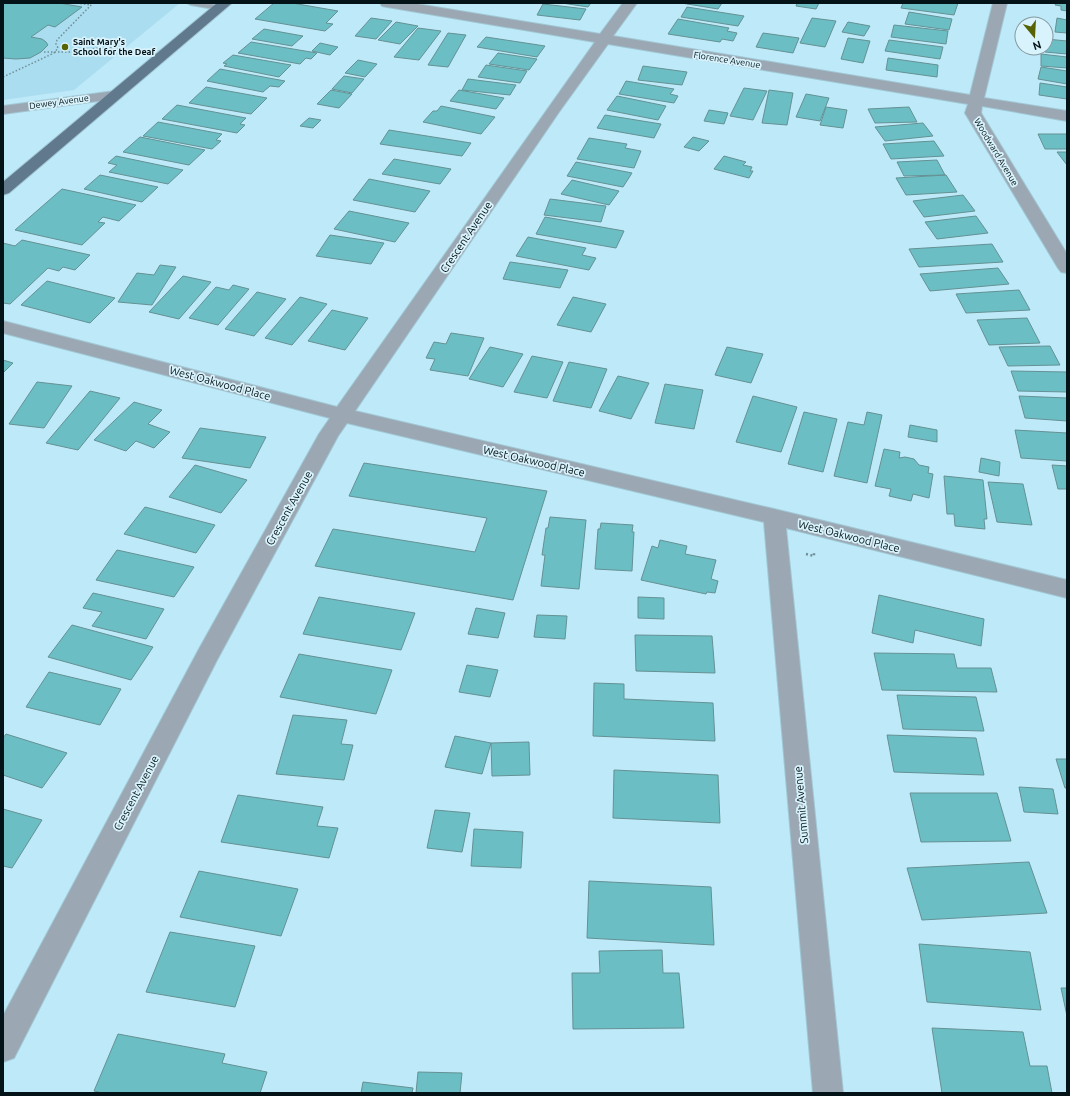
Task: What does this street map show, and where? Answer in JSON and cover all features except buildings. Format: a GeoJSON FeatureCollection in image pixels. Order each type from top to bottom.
{"type":"FeatureCollection","features":[{"type":"Feature","properties":{"kind":"main road"},"geometry":{"type":"LineString","coordinates":[[3,190],[222,6]]}},
{"type":"Feature","properties":{"kind":"street","name":"Florence Avenue"},"geometry":{"type":"LineString","coordinates":[[386,3],[1067,116]]}},
{"type":"Feature","properties":{"kind":"street","name":"Crescent Avenue"},"geometry":{"type":"LineString","coordinates":[[3,1047],[208,656],[329,434],[553,110],[630,3]]}},
{"type":"Feature","properties":{"kind":"street","name":"Woodward Avenue"},"geometry":{"type":"LineString","coordinates":[[1000,3],[973,113],[1067,268]]}},
{"type":"Feature","properties":{"kind":"street","name":"Dewey Avenue"},"geometry":{"type":"LineString","coordinates":[[3,110],[115,95]]}},
{"type":"Feature","properties":{"kind":"street","name":"West Oakwood Place"},"geometry":{"type":"LineString","coordinates":[[3,327],[343,415],[1067,588]]}},
{"type":"Feature","properties":{"kind":"street","name":"Summit Avenue"},"geometry":{"type":"LineString","coordinates":[[774,517],[828,1093]]}},
{"type":"Feature","properties":{"kind":"lane"},"geometry":{"type":"LineString","coordinates":[[191,3],[222,6]]}},
{"type":"Feature","properties":{"kind":"path"},"geometry":{"type":"LineString","coordinates":[[77,3],[90,5]]}},
{"type":"Feature","properties":{"kind":"path"},"geometry":{"type":"LineString","coordinates":[[3,77],[54,53],[58,48],[56,44],[57,40],[93,3]]}},
{"type":"Feature","properties":{"kind":"path"},"geometry":{"type":"LineString","coordinates":[[44,52],[74,52],[105,47],[129,51]]}},
{"type":"Feature","properties":{"kind":"path"},"geometry":{"type":"LineString","coordinates":[[805,554],[814,556]]}},
{"type":"Feature","properties":{"kind":"shaded area","name":"Saint Mary's School for the Deaf"},"geometry":{"type":"Polygon","coordinates":[[[3,3],[180,3],[74,90],[3,100],[3,3]]]}},
{"type":"Feature","properties":{"kind":"place","name":"Saint Mary's School for the Deaf"},"geometry":{"type":"Point","coordinates":[65,47]}}]}
